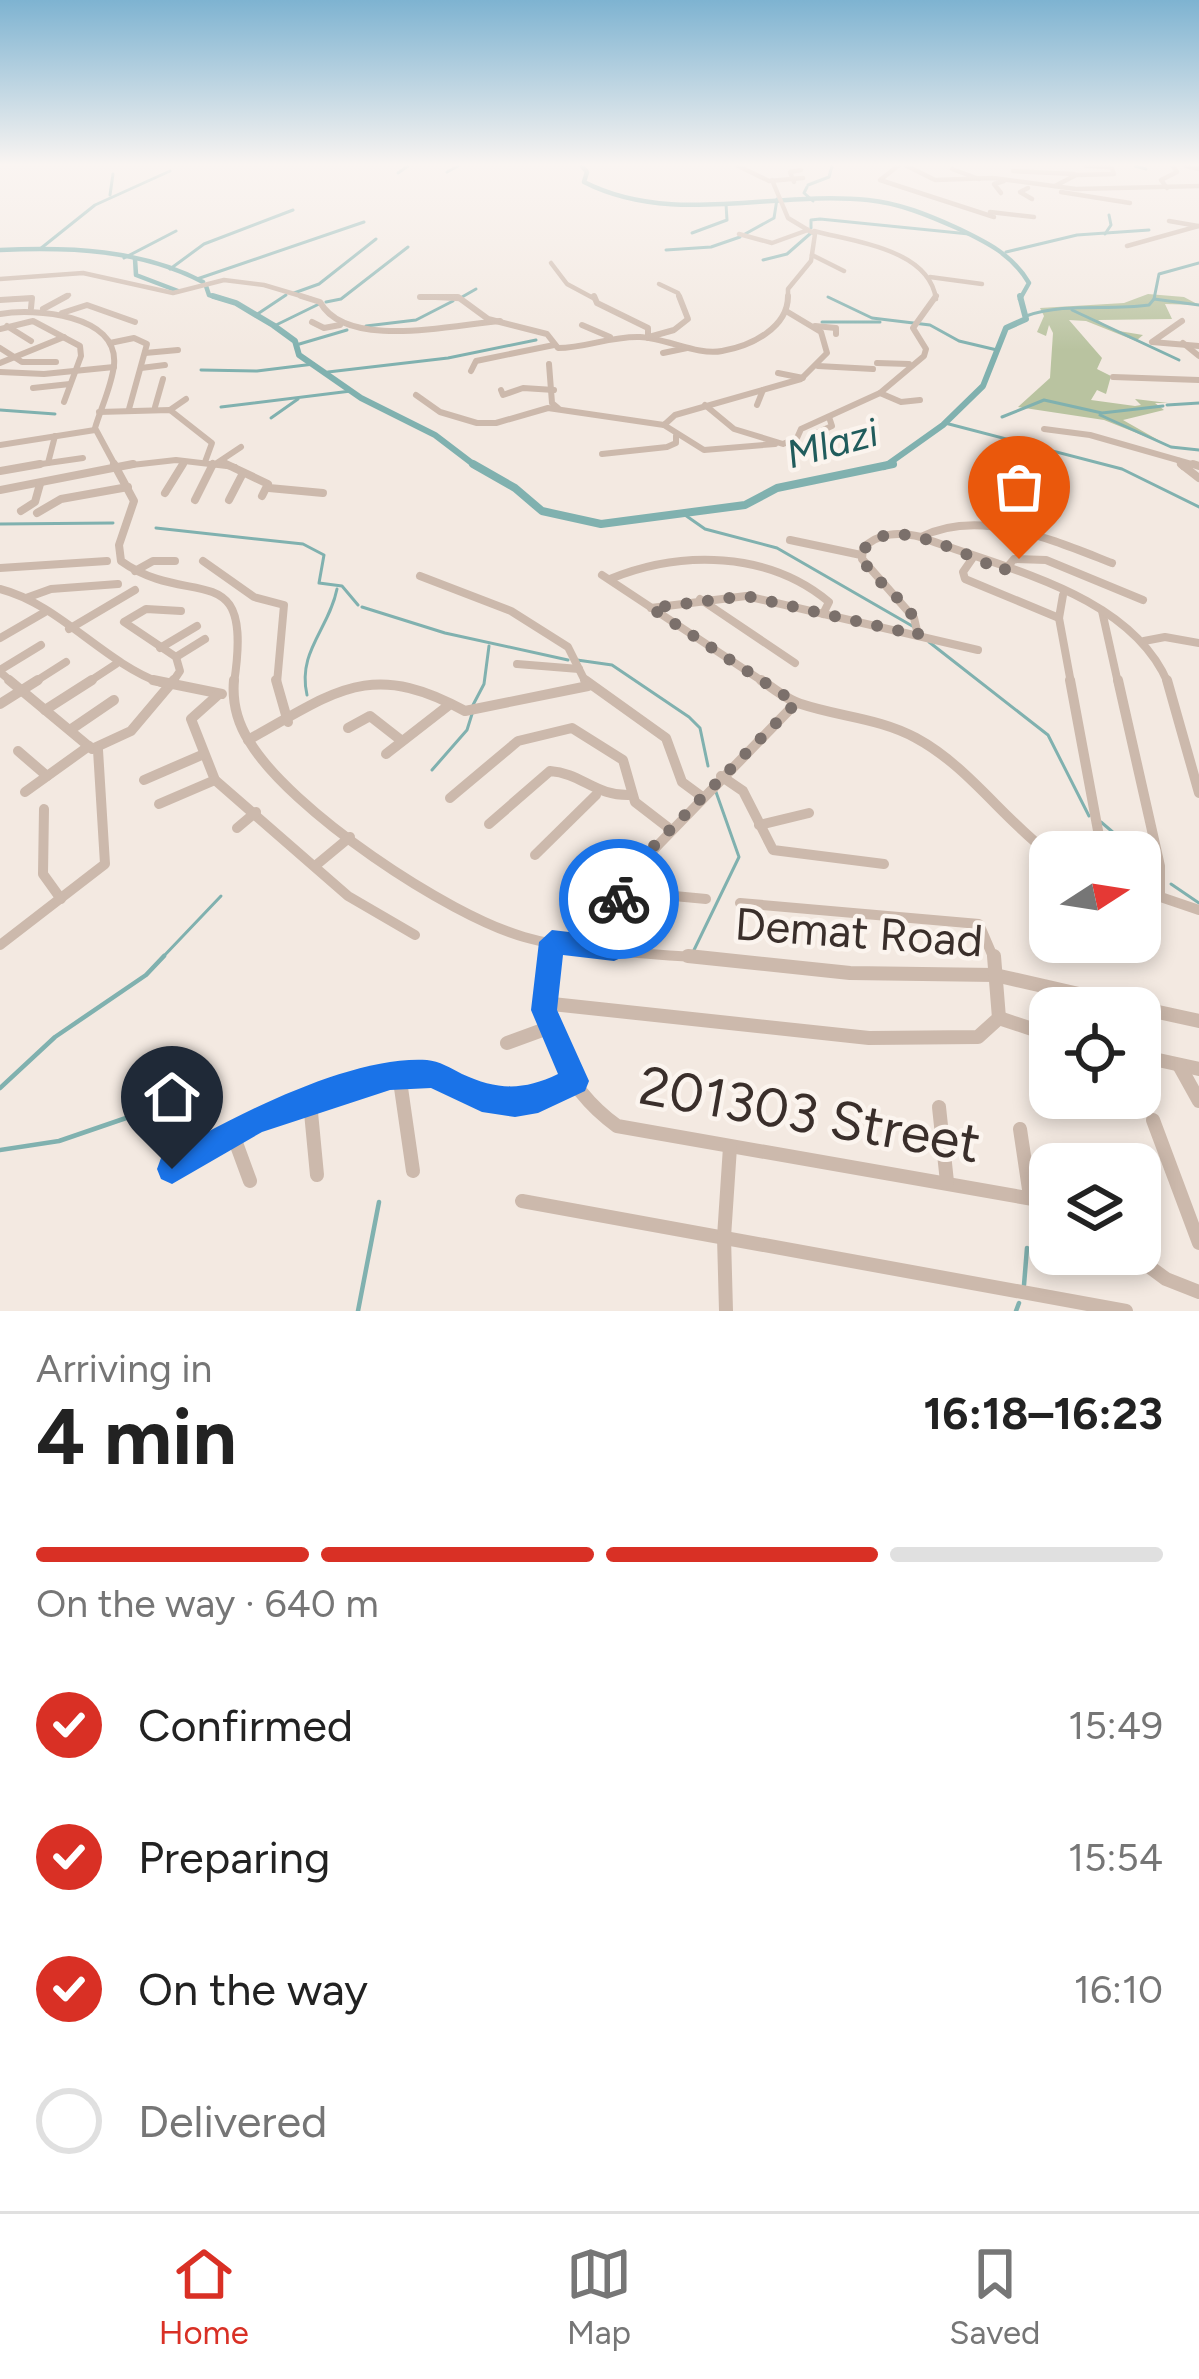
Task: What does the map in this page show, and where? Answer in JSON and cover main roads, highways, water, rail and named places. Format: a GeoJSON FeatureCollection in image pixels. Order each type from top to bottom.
{"type":"FeatureCollection","features":[{"type":"Feature","properties":{"kind":"waterway"},"geometry":{"type":"LineString","coordinates":[[40,249],[67,227]]}},
{"type":"Feature","properties":{"kind":"waterway"},"geometry":{"type":"LineString","coordinates":[[170,269],[204,244],[248,227]]}},
{"type":"Feature","properties":{"kind":"waterway"},"geometry":{"type":"LineString","coordinates":[[197,279],[349,227]]}},
{"type":"Feature","properties":{"kind":"waterway"},"geometry":{"type":"LineString","coordinates":[[692,233],[708,227]]}},
{"type":"Feature","properties":{"kind":"waterway"},"geometry":{"type":"LineString","coordinates":[[745,234],[757,227]]}},
{"type":"Feature","properties":{"kind":"waterway"},"geometry":{"type":"LineString","coordinates":[[901,227],[969,234]]}},
{"type":"Feature","properties":{"kind":"waterway","name":"Mlazi"},"geometry":{"type":"LineString","coordinates":[[955,227],[988,244],[1022,273],[1029,283],[1021,298]]}},
{"type":"Feature","properties":{"kind":"waterway"},"geometry":{"type":"LineString","coordinates":[[1106,233],[1110,227]]}},
{"type":"Feature","properties":{"kind":"waterway"},"geometry":{"type":"LineString","coordinates":[[1106,233],[1149,230]]}},
{"type":"Feature","properties":{"kind":"waterway"},"geometry":{"type":"LineString","coordinates":[[124,258],[176,231]]}},
{"type":"Feature","properties":{"kind":"waterway"},"geometry":{"type":"LineString","coordinates":[[763,260],[787,254],[811,233]]}},
{"type":"Feature","properties":{"kind":"waterway"},"geometry":{"type":"LineString","coordinates":[[1006,252],[1106,233]]}},
{"type":"Feature","properties":{"kind":"waterway"},"geometry":{"type":"LineString","coordinates":[[666,250],[711,247],[740,237]]}},
{"type":"Feature","properties":{"kind":"waterway"},"geometry":{"type":"LineString","coordinates":[[294,293],[319,284],[376,239]]}},
{"type":"Feature","properties":{"kind":"waterway"},"geometry":{"type":"LineString","coordinates":[[326,302],[341,299],[408,247]]}},
{"type":"Feature","properties":{"kind":"waterway","name":"Mlazi"},"geometry":{"type":"LineString","coordinates":[[0,250],[104,252],[155,263],[203,282]]}},
{"type":"Feature","properties":{"kind":"waterway"},"geometry":{"type":"LineString","coordinates":[[135,259],[136,275],[178,291]]}},
{"type":"Feature","properties":{"kind":"waterway"},"geometry":{"type":"LineString","coordinates":[[1154,299],[1159,274],[1199,263]]}},
{"type":"Feature","properties":{"kind":"waterway","name":"Mlazi"},"geometry":{"type":"LineString","coordinates":[[206,286],[209,295],[221,298]]}},
{"type":"Feature","properties":{"kind":"waterway"},"geometry":{"type":"LineString","coordinates":[[462,297],[476,289]]}},
{"type":"Feature","properties":{"kind":"waterway"},"geometry":{"type":"LineString","coordinates":[[256,315],[286,295]]}},
{"type":"Feature","properties":{"kind":"waterway","name":"Mlazi"},"geometry":{"type":"LineString","coordinates":[[213,296],[221,298]]}},
{"type":"Feature","properties":{"kind":"waterway"},"geometry":{"type":"LineString","coordinates":[[828,297],[872,318],[930,325],[959,341],[997,350]]}},
{"type":"Feature","properties":{"kind":"waterway","name":"Mlazi"},"geometry":{"type":"LineString","coordinates":[[221,298],[273,325],[295,341],[299,355],[361,398],[435,435],[473,464]]}},
{"type":"Feature","properties":{"kind":"waterway","name":"Mlazi"},"geometry":{"type":"LineString","coordinates":[[886,465],[943,425],[983,386],[1006,328],[1026,319],[1021,298]]}},
{"type":"Feature","properties":{"kind":"waterway"},"geometry":{"type":"LineString","coordinates":[[1026,316],[1056,309],[1149,305],[1154,299]]}},
{"type":"Feature","properties":{"kind":"waterway"},"geometry":{"type":"LineString","coordinates":[[1154,299],[1199,305]]}},
{"type":"Feature","properties":{"kind":"waterway"},"geometry":{"type":"LineString","coordinates":[[366,326],[416,320],[453,301]]}},
{"type":"Feature","properties":{"kind":"waterway"},"geometry":{"type":"LineString","coordinates":[[274,326],[319,304]]}},
{"type":"Feature","properties":{"kind":"waterway"},"geometry":{"type":"LineString","coordinates":[[1072,310],[1179,360]]}},
{"type":"Feature","properties":{"kind":"waterway"},"geometry":{"type":"LineString","coordinates":[[822,322],[880,322]]}},
{"type":"Feature","properties":{"kind":"waterway"},"geometry":{"type":"LineString","coordinates":[[296,345],[347,330]]}},
{"type":"Feature","properties":{"kind":"waterway"},"geometry":{"type":"LineString","coordinates":[[328,372],[448,358],[536,340]]}},
{"type":"Feature","properties":{"kind":"waterway"},"geometry":{"type":"LineString","coordinates":[[201,370],[257,371],[314,364]]}},
{"type":"Feature","properties":{"kind":"waterway"},"geometry":{"type":"LineString","coordinates":[[221,407],[351,391]]}},
{"type":"Feature","properties":{"kind":"waterway"},"geometry":{"type":"LineString","coordinates":[[271,418],[298,399]]}},
{"type":"Feature","properties":{"kind":"waterway"},"geometry":{"type":"LineString","coordinates":[[1002,417],[1044,400],[1102,413],[1163,406]]}},
{"type":"Feature","properties":{"kind":"waterway"},"geometry":{"type":"LineString","coordinates":[[1167,405],[1199,403]]}},
{"type":"Feature","properties":{"kind":"waterway"},"geometry":{"type":"LineString","coordinates":[[0,410],[55,414]]}},
{"type":"Feature","properties":{"kind":"waterway"},"geometry":{"type":"LineString","coordinates":[[1100,415],[1171,447],[1199,450]]}},
{"type":"Feature","properties":{"kind":"waterway"},"geometry":{"type":"LineString","coordinates":[[945,423],[1122,469],[1199,507]]}},
{"type":"Feature","properties":{"kind":"waterway","name":"Mlazi"},"geometry":{"type":"LineString","coordinates":[[473,464],[515,488],[542,511],[601,524],[745,505],[777,488],[886,465]]}},
{"type":"Feature","properties":{"kind":"waterway","name":"Mlazi"},"geometry":{"type":"LineString","coordinates":[[473,464],[477,467]]}},
{"type":"Feature","properties":{"kind":"waterway","name":"Mlazi"},"geometry":{"type":"LineString","coordinates":[[886,465],[893,464]]}},
{"type":"Feature","properties":{"kind":"waterway"},"geometry":{"type":"LineString","coordinates":[[685,515],[705,529],[777,548],[914,627]]}},
{"type":"Feature","properties":{"kind":"waterway"},"geometry":{"type":"LineString","coordinates":[[0,524],[113,523]]}},
{"type":"Feature","properties":{"kind":"waterway"},"geometry":{"type":"LineString","coordinates":[[156,528],[303,544],[324,555],[319,583],[342,586],[358,605]]}},
{"type":"Feature","properties":{"kind":"waterway"},"geometry":{"type":"LineString","coordinates":[[307,695],[306,666],[337,589]]}},
{"type":"Feature","properties":{"kind":"waterway"},"geometry":{"type":"LineString","coordinates":[[362,607],[445,633],[568,660]]}},
{"type":"Feature","properties":{"kind":"waterway"},"geometry":{"type":"LineString","coordinates":[[929,642],[1048,735],[1089,816]]}},
{"type":"Feature","properties":{"kind":"waterway"},"geometry":{"type":"LineString","coordinates":[[473,705],[484,684],[489,646]]}},
{"type":"Feature","properties":{"kind":"waterway"},"geometry":{"type":"LineString","coordinates":[[577,660],[612,665],[689,717],[700,728],[708,766]]}},
{"type":"Feature","properties":{"kind":"waterway"},"geometry":{"type":"LineString","coordinates":[[432,770],[467,730],[472,714]]}},
{"type":"Feature","properties":{"kind":"waterway"},"geometry":{"type":"LineString","coordinates":[[694,950],[739,857],[716,792]]}},
{"type":"Feature","properties":{"kind":"waterway"},"geometry":{"type":"LineString","coordinates":[[1101,822],[1112,831]]}},
{"type":"Feature","properties":{"kind":"waterway"},"geometry":{"type":"LineString","coordinates":[[1171,884],[1199,903]]}},
{"type":"Feature","properties":{"kind":"waterway"},"geometry":{"type":"LineString","coordinates":[[161,959],[221,896]]}},
{"type":"Feature","properties":{"kind":"waterway"},"geometry":{"type":"LineString","coordinates":[[0,1088],[55,1037],[146,975],[164,956]]}},
{"type":"Feature","properties":{"kind":"waterway"},"geometry":{"type":"LineString","coordinates":[[0,1150],[59,1141],[164,1105]]}},
{"type":"Feature","properties":{"kind":"waterway"},"geometry":{"type":"LineString","coordinates":[[358,1311],[379,1202]]}},
{"type":"Feature","properties":{"kind":"waterway"},"geometry":{"type":"LineString","coordinates":[[1024,1285],[1027,1248]]}},
{"type":"Feature","properties":{"kind":"waterway"},"geometry":{"type":"LineString","coordinates":[[1016,1311],[1019,1303]]}}]}
